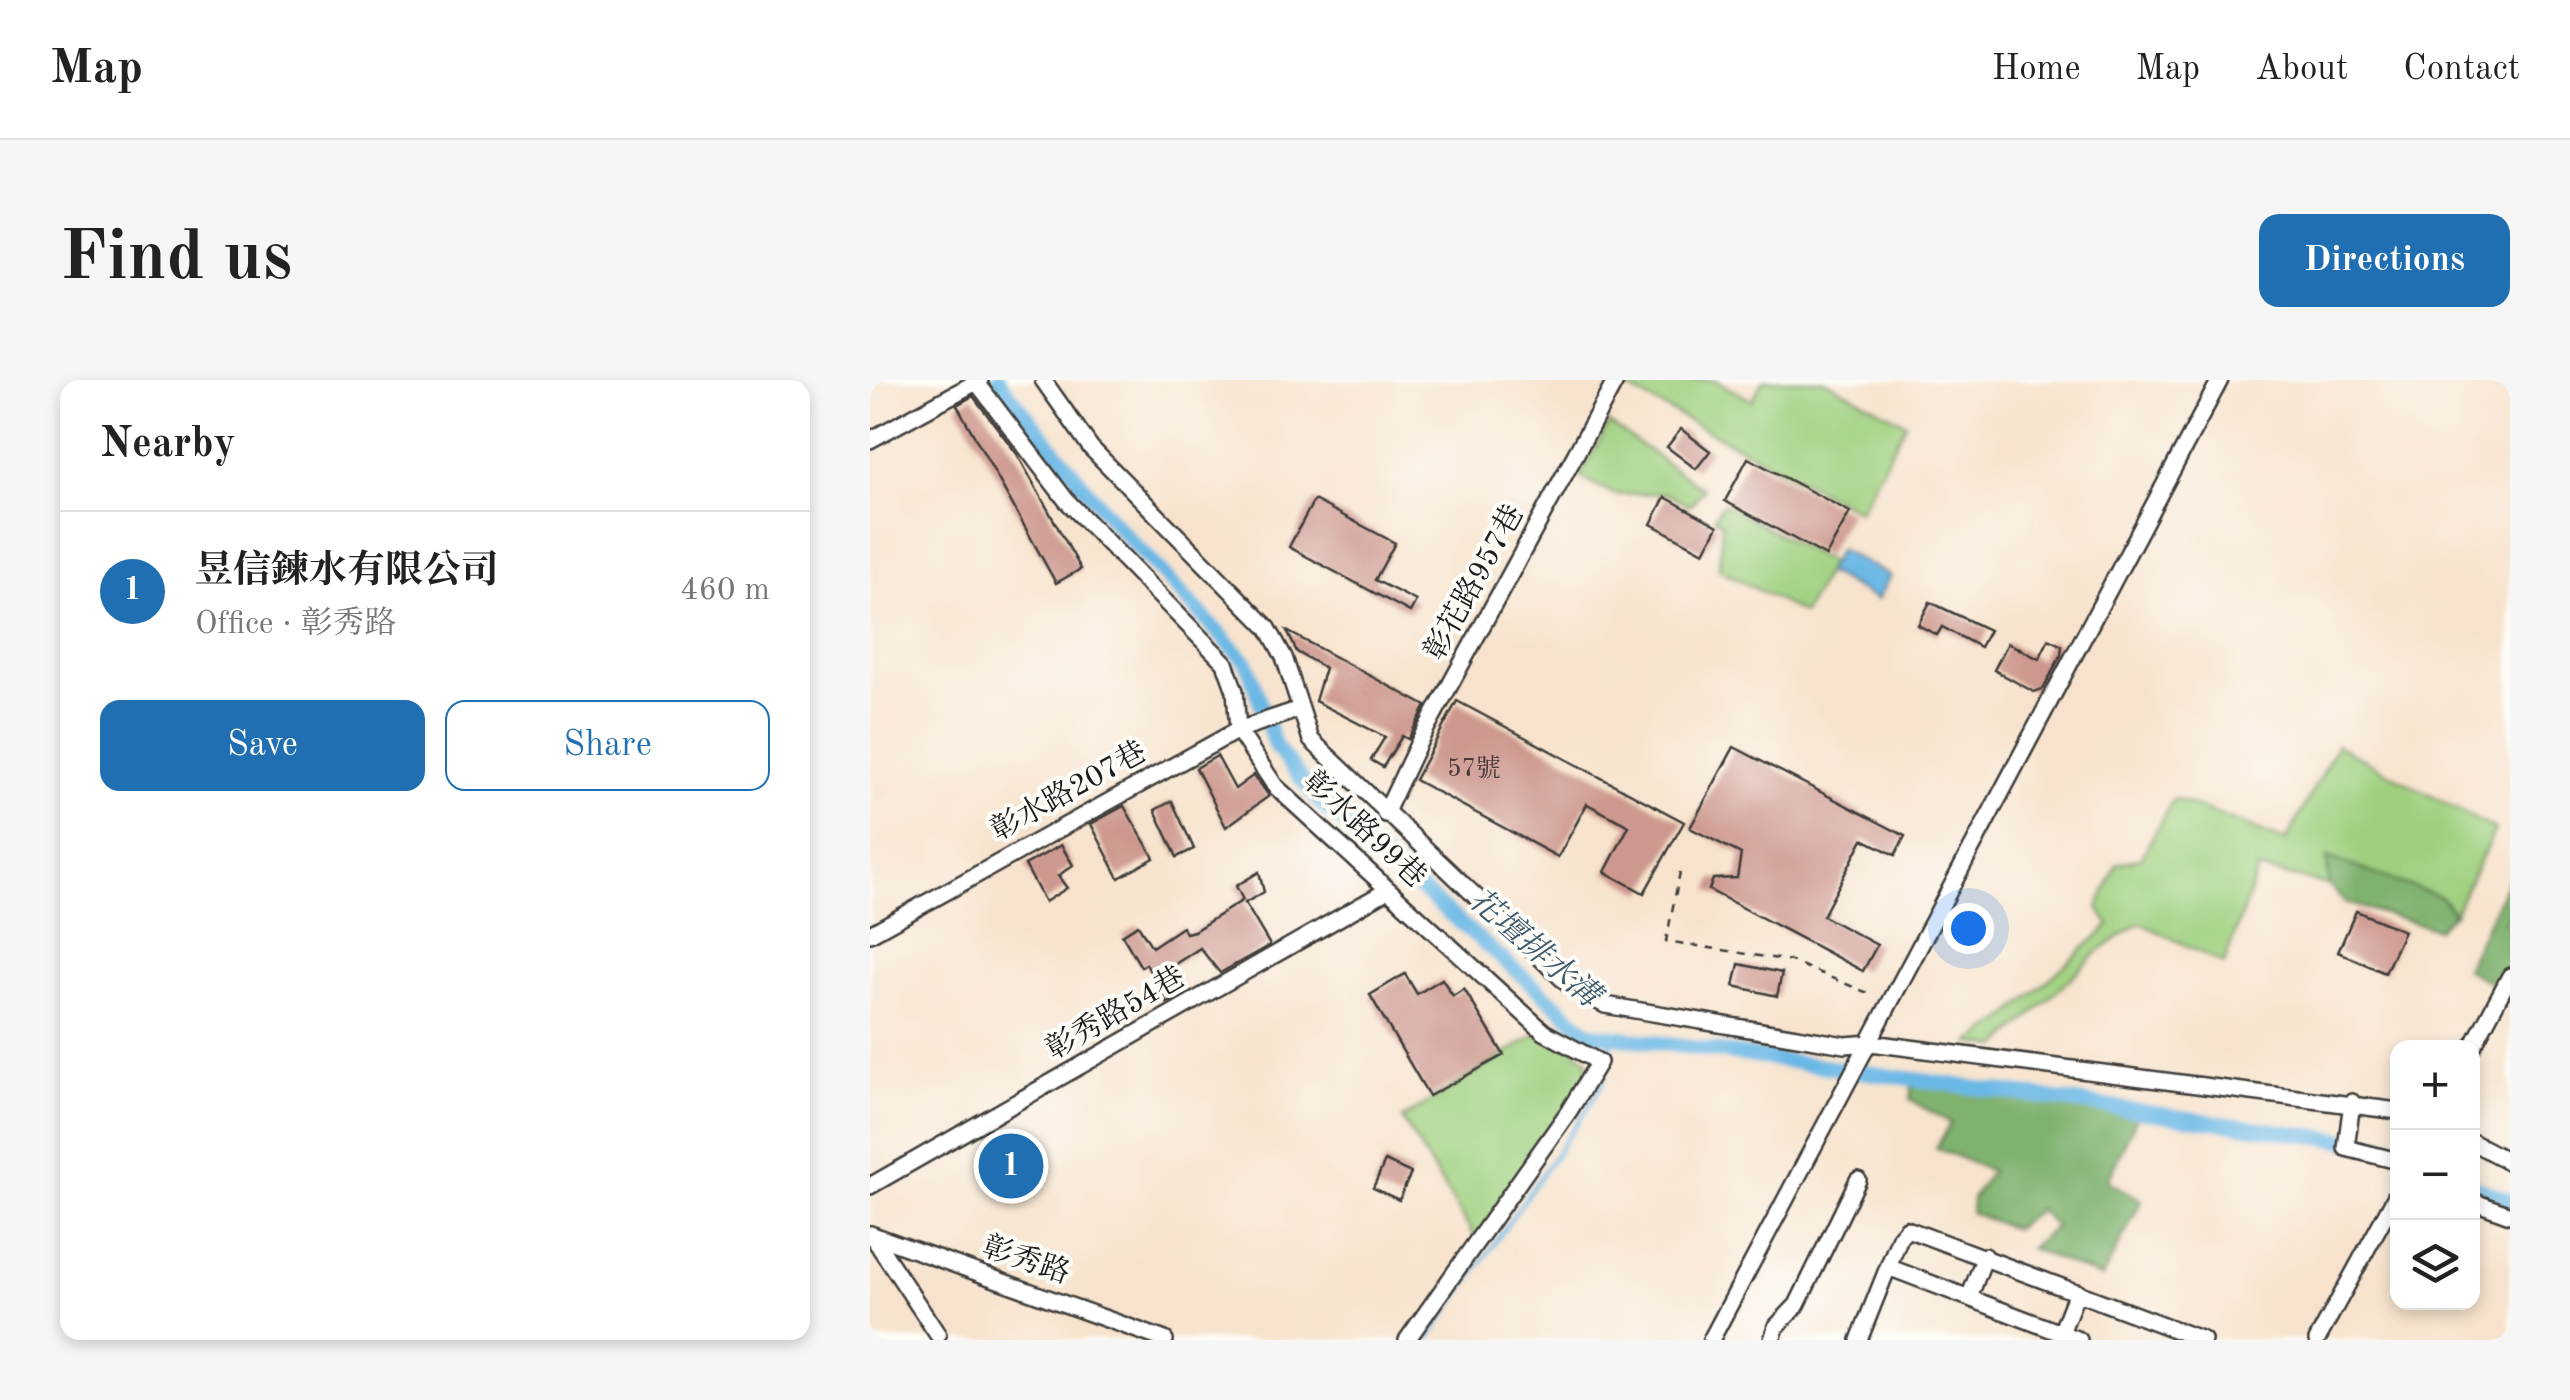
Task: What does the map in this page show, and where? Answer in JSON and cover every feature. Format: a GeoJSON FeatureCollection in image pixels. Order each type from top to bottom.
{"type":"FeatureCollection","features":[{"type":"Feature","properties":{"kind":"street"},"geometry":{"type":"LineString","coordinates":[[1043,380],[1091,448],[1268,628],[1284,656],[1312,740],[1385,814],[1571,987],[1605,1006],[1846,1045],[1872,1043],[2390,1109]]}},
{"type":"Feature","properties":{"kind":"street","name":"彰花路957巷"},"geometry":{"type":"LineString","coordinates":[[1385,814],[1420,740],[1616,380]]}},
{"type":"Feature","properties":{"kind":"street"},"geometry":{"type":"LineString","coordinates":[[1711,1340],[1872,1043],[2220,380]]}},
{"type":"Feature","properties":{"kind":"street"},"geometry":{"type":"LineString","coordinates":[[870,440],[978,381]]}},
{"type":"Feature","properties":{"kind":"street","name":"彰水路99巷"},"geometry":{"type":"LineString","coordinates":[[978,381],[1066,500],[1225,663],[1235,692],[1238,730],[1274,786],[1544,1032],[1598,1062],[1569,1111],[1407,1340]]}},
{"type":"Feature","properties":{"kind":"street","name":"彰水路207巷"},"geometry":{"type":"LineString","coordinates":[[870,934],[1238,730],[1300,709]]}},
{"type":"Feature","properties":{"kind":"street","name":"彰秀路54巷"},"geometry":{"type":"LineString","coordinates":[[870,1186],[1388,890]]}},
{"type":"Feature","properties":{"kind":"street"},"geometry":{"type":"LineString","coordinates":[[2476,1040],[2510,976]]}},
{"type":"Feature","properties":{"kind":"street"},"geometry":{"type":"LineString","coordinates":[[2352,1102],[2346,1148],[2390,1159]]}},
{"type":"Feature","properties":{"kind":"street"},"geometry":{"type":"LineString","coordinates":[[2480,1146],[2510,1162]]}},
{"type":"Feature","properties":{"kind":"street"},"geometry":{"type":"LineString","coordinates":[[1772,1340],[1776,1327],[1797,1305],[1858,1180]]}},
{"type":"Feature","properties":{"kind":"street"},"geometry":{"type":"LineString","coordinates":[[2480,1204],[2510,1215]]}},
{"type":"Feature","properties":{"kind":"street"},"geometry":{"type":"LineString","coordinates":[[2317,1340],[2390,1207]]}},
{"type":"Feature","properties":{"kind":"street"},"geometry":{"type":"LineString","coordinates":[[1859,1340],[1907,1229],[2203,1340]]}},
{"type":"Feature","properties":{"kind":"street"},"geometry":{"type":"LineString","coordinates":[[870,1234],[938,1335]]}},
{"type":"Feature","properties":{"kind":"street","name":"彰秀路"},"geometry":{"type":"LineString","coordinates":[[870,1234],[1165,1340]]}},
{"type":"Feature","properties":{"kind":"street"},"geometry":{"type":"LineString","coordinates":[[1969,1298],[1984,1256]]}},
{"type":"Feature","properties":{"kind":"street"},"geometry":{"type":"LineString","coordinates":[[1888,1267],[2079,1340]]}},
{"type":"Feature","properties":{"kind":"street"},"geometry":{"type":"LineString","coordinates":[[2061,1333],[2077,1292]]}},
{"type":"Feature","properties":{"kind":"path"},"geometry":{"type":"LineString","coordinates":[[1680,872],[1666,941],[1791,961],[1892,1003]]}},
{"type":"Feature","properties":{"kind":"green space"},"geometry":{"type":"Polygon","coordinates":[[[1632,380],[1714,380],[1752,400],[1763,380],[1824,380],[1906,423],[1859,511],[1627,388],[1632,380]]]}},
{"type":"Feature","properties":{"kind":"green space"},"geometry":{"type":"Polygon","coordinates":[[[1609,423],[1703,489],[1690,506],[1665,493],[1616,495],[1580,477],[1609,423]]]}},
{"type":"Feature","properties":{"kind":"green space"},"geometry":{"type":"Polygon","coordinates":[[[1723,504],[1831,563],[1803,614],[1719,569],[1722,523],[1714,518],[1723,504]]]}},
{"type":"Feature","properties":{"kind":"green space"},"geometry":{"type":"Polygon","coordinates":[[[2337,745],[2495,830],[2454,913],[2441,897],[2327,858],[2329,885],[2258,869],[2224,964],[2140,923],[2100,950],[1998,1047],[1970,1043],[2006,1018],[2110,925],[2098,908],[2117,864],[2141,858],[2172,801],[2176,799],[2286,841],[2337,745]]]}},
{"type":"Feature","properties":{"kind":"green space"},"geometry":{"type":"Polygon","coordinates":[[[2327,857],[2441,897],[2454,913],[2437,929],[2346,903],[2329,885],[2327,857]]]}},
{"type":"Feature","properties":{"kind":"green space"},"geometry":{"type":"Polygon","coordinates":[[[2510,876],[2510,913],[2504,924],[2510,927],[2510,963],[2498,986],[2465,969],[2510,876]]]}},
{"type":"Feature","properties":{"kind":"green space"},"geometry":{"type":"Polygon","coordinates":[[[1545,1029],[1587,1059],[1588,1074],[1476,1239],[1402,1119],[1545,1029]]]}},
{"type":"Feature","properties":{"kind":"green space"},"geometry":{"type":"Polygon","coordinates":[[[1913,1079],[2142,1106],[2107,1181],[2142,1200],[2102,1278],[2030,1248],[2055,1227],[2039,1209],[2014,1229],[1971,1213],[1972,1199],[1991,1171],[1936,1148],[1951,1123],[1910,1100],[1913,1079]]]}},
{"type":"Feature","properties":{"kind":"water"},"geometry":{"type":"Polygon","coordinates":[[[1839,549],[1890,576],[1877,600],[1826,572],[1839,549]]]}},
{"type":"Feature","properties":{"kind":"building"},"geometry":{"type":"Polygon","coordinates":[[[973,396],[1017,454],[1081,569],[1056,583],[957,405],[973,396]]]}},
{"type":"Feature","properties":{"kind":"building"},"geometry":{"type":"Polygon","coordinates":[[[1681,429],[1710,451],[1696,469],[1667,447],[1681,429]]]}},
{"type":"Feature","properties":{"kind":"building"},"geometry":{"type":"Polygon","coordinates":[[[1748,458],[1850,512],[1826,556],[1725,501],[1748,458]]]}},
{"type":"Feature","properties":{"kind":"building"},"geometry":{"type":"Polygon","coordinates":[[[1665,497],[1718,526],[1704,552],[1651,524],[1665,497]]]}},
{"type":"Feature","properties":{"kind":"building"},"geometry":{"type":"Polygon","coordinates":[[[1314,500],[1395,543],[1375,580],[1416,601],[1410,612],[1289,547],[1314,500]]]}},
{"type":"Feature","properties":{"kind":"building"},"geometry":{"type":"Polygon","coordinates":[[[1930,602],[1989,630],[1980,647],[1942,627],[1937,635],[1918,625],[1930,602]]]}},
{"type":"Feature","properties":{"kind":"building"},"geometry":{"type":"Polygon","coordinates":[[[1287,631],[1426,706],[1408,739],[1402,736],[1383,767],[1371,760],[1385,737],[1315,701],[1325,668],[1297,652],[1287,631]]]}},
{"type":"Feature","properties":{"kind":"building"},"geometry":{"type":"Polygon","coordinates":[[[2049,639],[2062,646],[2061,655],[2043,689],[2034,692],[1994,670],[2008,643],[2039,659],[2049,639]]]}},
{"type":"Feature","properties":{"kind":"building"},"geometry":{"type":"Polygon","coordinates":[[[1457,701],[1684,822],[1644,893],[1605,872],[1629,826],[1587,804],[1558,857],[1415,780],[1457,701]]]}},
{"type":"Feature","properties":{"kind":"building"},"geometry":{"type":"Polygon","coordinates":[[[1734,747],[1905,836],[1895,855],[1863,839],[1823,916],[1877,945],[1863,971],[1709,890],[1713,879],[1737,878],[1741,854],[1690,828],[1734,747]]]}},
{"type":"Feature","properties":{"kind":"building"},"geometry":{"type":"Polygon","coordinates":[[[1217,756],[1235,789],[1254,775],[1269,796],[1226,827],[1196,768],[1217,756]]]}},
{"type":"Feature","properties":{"kind":"building"},"geometry":{"type":"Polygon","coordinates":[[[1172,801],[1194,849],[1177,857],[1155,810],[1172,801]]]}},
{"type":"Feature","properties":{"kind":"building"},"geometry":{"type":"Polygon","coordinates":[[[1124,806],[1154,858],[1119,878],[1091,824],[1124,806]]]}},
{"type":"Feature","properties":{"kind":"building"},"geometry":{"type":"Polygon","coordinates":[[[1061,845],[1073,865],[1058,876],[1067,888],[1045,902],[1025,865],[1061,845]]]}},
{"type":"Feature","properties":{"kind":"building"},"geometry":{"type":"Polygon","coordinates":[[[1259,872],[1264,892],[1245,903],[1270,945],[1220,973],[1200,948],[1169,968],[1184,994],[1167,1003],[1146,964],[1141,967],[1122,935],[1138,925],[1152,947],[1182,927],[1186,933],[1194,931],[1243,900],[1236,886],[1259,872]]]}},
{"type":"Feature","properties":{"kind":"building"},"geometry":{"type":"Polygon","coordinates":[[[2356,911],[2404,931],[2385,973],[2338,952],[2356,911]]]}},
{"type":"Feature","properties":{"kind":"building"},"geometry":{"type":"Polygon","coordinates":[[[1739,964],[1782,973],[1777,996],[1734,986],[1739,964]]]}},
{"type":"Feature","properties":{"kind":"building"},"geometry":{"type":"Polygon","coordinates":[[[1405,974],[1417,994],[1442,979],[1453,996],[1464,989],[1504,1055],[1429,1096],[1370,995],[1405,974]]]}},
{"type":"Feature","properties":{"kind":"building"},"geometry":{"type":"Polygon","coordinates":[[[1385,1161],[1411,1173],[1399,1200],[1373,1188],[1385,1161]]]}},
{"type":"Feature","properties":{"kind":"waterway","name":"花壇排水溝"},"geometry":{"type":"LineString","coordinates":[[998,380],[1115,524],[1247,663],[1275,746],[1322,805],[1589,1033],[2390,1147]]}},
{"type":"Feature","properties":{"kind":"waterway"},"geometry":{"type":"LineString","coordinates":[[1428,1340],[1603,1083],[1613,1037]]}},
{"type":"Feature","properties":{"kind":"waterway","name":"花壇排水溝"},"geometry":{"type":"LineString","coordinates":[[2480,1188],[2510,1201]]}},
{"type":"Feature","properties":{"kind":"place","name":"昱信鍊水有限公司"},"geometry":{"type":"Point","coordinates":[1011,1166]}}]}
